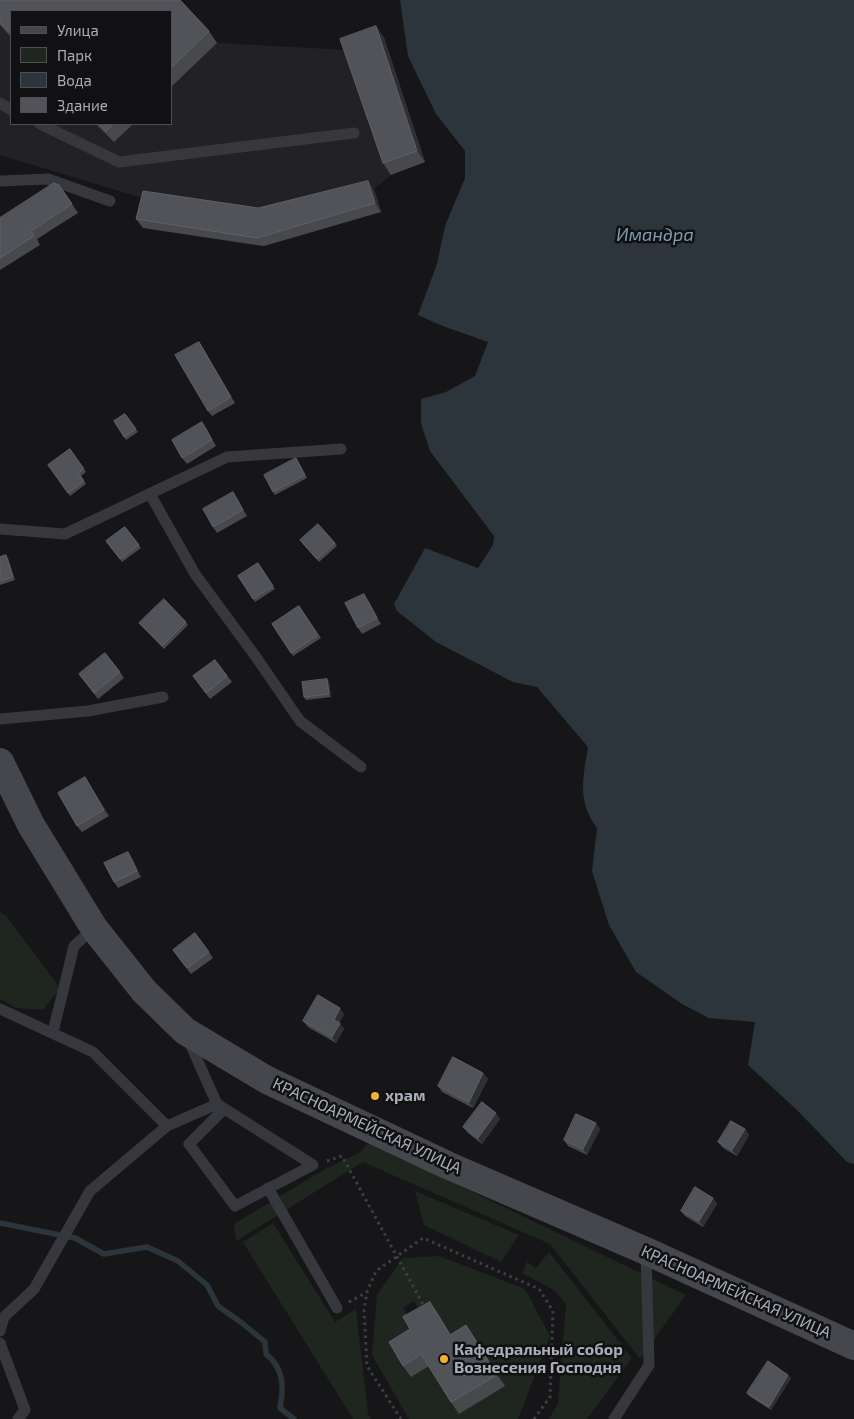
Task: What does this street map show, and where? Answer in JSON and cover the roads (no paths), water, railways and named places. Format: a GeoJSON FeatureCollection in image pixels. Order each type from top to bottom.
{"type":"FeatureCollection","features":[{"type":"Feature","properties":{"kind":"street","name":"КРАСНОАРМЕЙСКАЯ УЛИЦА"},"geometry":{"type":"LineString","coordinates":[[0,762],[31,825],[94,928],[144,992],[185,1030],[268,1080],[447,1164],[646,1251],[854,1346]]}},
{"type":"Feature","properties":{"kind":"lane"},"geometry":{"type":"LineString","coordinates":[[42,125],[119,162],[354,133]]}},
{"type":"Feature","properties":{"kind":"lane"},"geometry":{"type":"LineString","coordinates":[[0,181],[48,179],[110,200]]}},
{"type":"Feature","properties":{"kind":"lane"},"geometry":{"type":"LineString","coordinates":[[0,529],[65,534],[227,457],[341,449]]}},
{"type":"Feature","properties":{"kind":"lane"},"geometry":{"type":"LineString","coordinates":[[150,494],[195,574],[300,721],[360,767]]}},
{"type":"Feature","properties":{"kind":"lane"},"geometry":{"type":"LineString","coordinates":[[0,719],[88,711],[163,697]]}},
{"type":"Feature","properties":{"kind":"lane"},"geometry":{"type":"LineString","coordinates":[[53,1032],[74,946],[94,928]]}},
{"type":"Feature","properties":{"kind":"lane"},"geometry":{"type":"LineString","coordinates":[[0,1010],[53,1032],[93,1052],[167,1126]]}},
{"type":"Feature","properties":{"kind":"lane"},"geometry":{"type":"LineString","coordinates":[[185,1030],[220,1107],[314,1165],[234,1206],[190,1144],[220,1107]]}},
{"type":"Feature","properties":{"kind":"lane"},"geometry":{"type":"LineString","coordinates":[[0,1331],[4,1317],[34,1288],[90,1191],[167,1126],[220,1107]]}},
{"type":"Feature","properties":{"kind":"lane"},"geometry":{"type":"LineString","coordinates":[[268,1188],[337,1308]]}},
{"type":"Feature","properties":{"kind":"lane"},"geometry":{"type":"LineString","coordinates":[[614,1419],[649,1366],[646,1251]]}},
{"type":"Feature","properties":{"kind":"lane"},"geometry":{"type":"LineString","coordinates":[[0,1343],[25,1410],[18,1419]]}},
{"type":"Feature","properties":{"kind":"water","name":"Имандра"},"geometry":{"type":"Polygon","coordinates":[[[400,0],[854,0],[854,1164],[847,1162],[797,1110],[748,1065],[755,1022],[709,1018],[682,1004],[636,972],[609,925],[592,871],[597,828],[586,808],[584,799],[583,779],[588,747],[537,687],[513,682],[436,642],[397,611],[394,604],[425,548],[478,568],[493,545],[494,536],[430,451],[421,423],[421,399],[446,392],[475,376],[488,342],[418,315],[437,264],[445,226],[465,178],[465,151],[436,114],[408,56],[400,0]]]}},
{"type":"Feature","properties":{"kind":"waterway"},"geometry":{"type":"LineString","coordinates":[[0,1223],[75,1238],[104,1254],[147,1247],[178,1261],[207,1285],[218,1306],[265,1342],[266,1354],[276,1365],[281,1378],[280,1408],[294,1419]]}},
{"type":"Feature","properties":{"kind":"place","name":"храм"},"geometry":{"type":"Point","coordinates":[375,1096]}},
{"type":"Feature","properties":{"kind":"place","name":"Кафедральный собор Вознесения Господня"},"geometry":{"type":"Point","coordinates":[444,1359]}}]}
